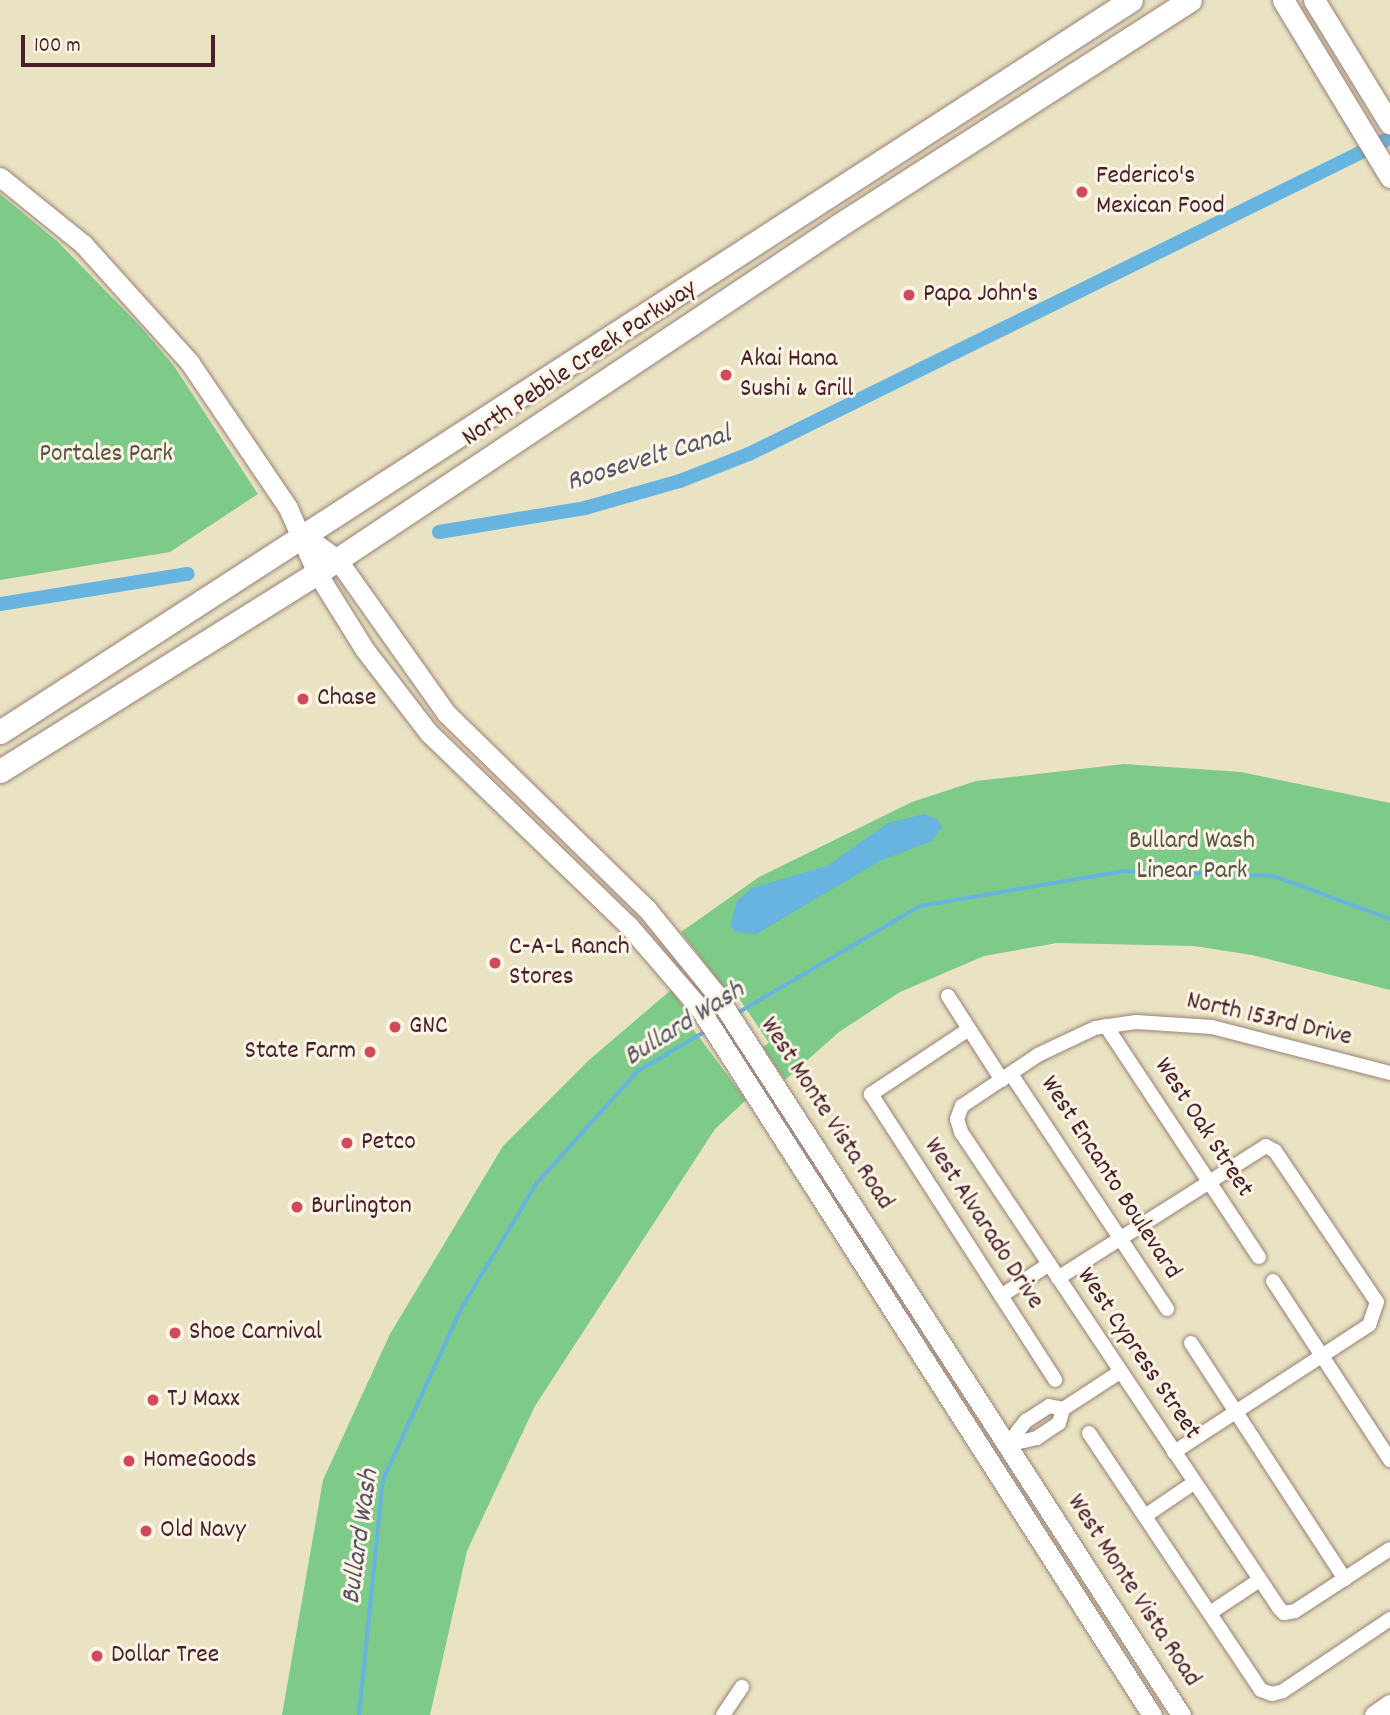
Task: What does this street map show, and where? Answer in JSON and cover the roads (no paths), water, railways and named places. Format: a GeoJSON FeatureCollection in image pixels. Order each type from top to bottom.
{"type":"FeatureCollection","features":[{"type":"Feature","properties":{"kind":"main road","name":"North Pebble Creek Parkway"},"geometry":{"type":"LineString","coordinates":[[0,732],[1131,0]]}},
{"type":"Feature","properties":{"kind":"main road","name":"North Pebble Creek Parkway"},"geometry":{"type":"LineString","coordinates":[[0,771],[317,573],[838,226],[1190,0]]}},
{"type":"Feature","properties":{"kind":"main road"},"geometry":{"type":"LineString","coordinates":[[1283,0],[1388,173]]}},
{"type":"Feature","properties":{"kind":"main road"},"geometry":{"type":"LineString","coordinates":[[1314,0],[1388,120]]}},
{"type":"Feature","properties":{"kind":"main road"},"geometry":{"type":"LineString","coordinates":[[28,754],[29,737],[36,727],[92,690],[111,660]]}},
{"type":"Feature","properties":{"kind":"street","name":"West Monte Vista Road"},"geometry":{"type":"LineString","coordinates":[[0,177],[83,244],[165,332],[211,390],[304,535],[317,573],[380,671],[429,733],[628,925],[698,1006],[1152,1715]]}},
{"type":"Feature","properties":{"kind":"street","name":"West Monte Vista Road"},"geometry":{"type":"LineString","coordinates":[[304,535],[337,559],[428,693],[473,743],[639,901],[716,994],[1181,1715]]}},
{"type":"Feature","properties":{"kind":"street","name":"West Encanto Boulevard"},"geometry":{"type":"LineString","coordinates":[[948,996],[1167,1309]]}},
{"type":"Feature","properties":{"kind":"street","name":"North 153rd Drive"},"geometry":{"type":"LineString","coordinates":[[957,1119],[962,1106],[1007,1077],[1065,1041],[1106,1026],[1177,1022],[1212,1027],[1390,1073]]}},
{"type":"Feature","properties":{"kind":"street","name":"West Oak Street"},"geometry":{"type":"LineString","coordinates":[[1106,1026],[1259,1257]]}},
{"type":"Feature","properties":{"kind":"street","name":"West Alvarado Drive"},"geometry":{"type":"LineString","coordinates":[[969,1029],[871,1094],[1055,1380]]}},
{"type":"Feature","properties":{"kind":"street","name":"West Cypress Street"},"geometry":{"type":"LineString","coordinates":[[957,1119],[1058,1278],[1258,1581],[1284,1613],[1295,1611],[1345,1579]]}},
{"type":"Feature","properties":{"kind":"street"},"geometry":{"type":"LineString","coordinates":[[1058,1278],[1208,1180],[1266,1146],[1275,1151],[1377,1302],[1376,1316],[1322,1356],[1174,1452]]}},
{"type":"Feature","properties":{"kind":"street"},"geometry":{"type":"LineString","coordinates":[[1001,1296],[1049,1264]]}},
{"type":"Feature","properties":{"kind":"street"},"geometry":{"type":"LineString","coordinates":[[1273,1281],[1390,1460]]}},
{"type":"Feature","properties":{"kind":"street"},"geometry":{"type":"LineString","coordinates":[[1191,1343],[1345,1579],[1390,1549]]}},
{"type":"Feature","properties":{"kind":"street"},"geometry":{"type":"LineString","coordinates":[[988,1457],[1007,1445],[1037,1438],[1059,1423],[1063,1409],[1120,1372]]}},
{"type":"Feature","properties":{"kind":"street"},"geometry":{"type":"LineString","coordinates":[[1089,1433],[1261,1690],[1272,1694],[1390,1619]]}},
{"type":"Feature","properties":{"kind":"street"},"geometry":{"type":"LineString","coordinates":[[1145,1516],[1195,1482]]}},
{"type":"Feature","properties":{"kind":"street"},"geometry":{"type":"LineString","coordinates":[[1210,1614],[1258,1581]]}},
{"type":"Feature","properties":{"kind":"street"},"geometry":{"type":"LineString","coordinates":[[723,1715],[742,1687]]}},
{"type":"Feature","properties":{"kind":"street"},"geometry":{"type":"LineString","coordinates":[[1374,1715],[1390,1704]]}},
{"type":"Feature","properties":{"kind":"water"},"geometry":{"type":"Polygon","coordinates":[[[924,814],[937,819],[942,827],[932,841],[880,861],[756,934],[735,932],[730,925],[737,901],[752,888],[827,866],[888,823],[924,814]]]}},
{"type":"Feature","properties":{"kind":"waterway","name":"Roosevelt Canal"},"geometry":{"type":"LineString","coordinates":[[439,532],[585,508],[680,481],[749,454],[1390,138]]}},
{"type":"Feature","properties":{"kind":"waterway","name":"Roosevelt Canal"},"geometry":{"type":"LineString","coordinates":[[0,604],[188,574]]}},
{"type":"Feature","properties":{"kind":"waterway","name":"Bullard Wash"},"geometry":{"type":"LineString","coordinates":[[736,1014],[920,906],[1124,871],[1274,876],[1390,919]]}},
{"type":"Feature","properties":{"kind":"waterway","name":"Bullard Wash"},"geometry":{"type":"LineString","coordinates":[[359,1715],[383,1480],[461,1309],[537,1183],[638,1071],[708,1030]]}},
{"type":"Feature","properties":{"kind":"place","name":"Federico's Mexican Food"},"geometry":{"type":"Point","coordinates":[1082,192]}},
{"type":"Feature","properties":{"kind":"place","name":"Papa John's"},"geometry":{"type":"Point","coordinates":[909,295]}},
{"type":"Feature","properties":{"kind":"place","name":"Akai Hana Sushi & Grill"},"geometry":{"type":"Point","coordinates":[726,375]}},
{"type":"Feature","properties":{"kind":"place","name":"Chase"},"geometry":{"type":"Point","coordinates":[303,699]}},
{"type":"Feature","properties":{"kind":"place","name":"C-A-L Ranch Stores"},"geometry":{"type":"Point","coordinates":[495,963]}},
{"type":"Feature","properties":{"kind":"place","name":"GNC"},"geometry":{"type":"Point","coordinates":[395,1027]}},
{"type":"Feature","properties":{"kind":"place","name":"State Farm"},"geometry":{"type":"Point","coordinates":[370,1052]}},
{"type":"Feature","properties":{"kind":"place","name":"Petco"},"geometry":{"type":"Point","coordinates":[347,1143]}},
{"type":"Feature","properties":{"kind":"place","name":"Burlington"},"geometry":{"type":"Point","coordinates":[297,1207]}},
{"type":"Feature","properties":{"kind":"place","name":"Shoe Carnival"},"geometry":{"type":"Point","coordinates":[175,1333]}},
{"type":"Feature","properties":{"kind":"place","name":"TJ Maxx"},"geometry":{"type":"Point","coordinates":[153,1400]}},
{"type":"Feature","properties":{"kind":"place","name":"HomeGoods"},"geometry":{"type":"Point","coordinates":[129,1461]}},
{"type":"Feature","properties":{"kind":"place","name":"Old Navy"},"geometry":{"type":"Point","coordinates":[146,1531]}},
{"type":"Feature","properties":{"kind":"place","name":"Dollar Tree"},"geometry":{"type":"Point","coordinates":[97,1656]}},
{"type":"Feature","properties":{"kind":"park label","name":"Portales Park"},"geometry":{"type":"Point","coordinates":[106,455]}},
{"type":"Feature","properties":{"kind":"park label","name":"Bullard Wash Linear Park"},"geometry":{"type":"Point","coordinates":[1192,857]}}]}
